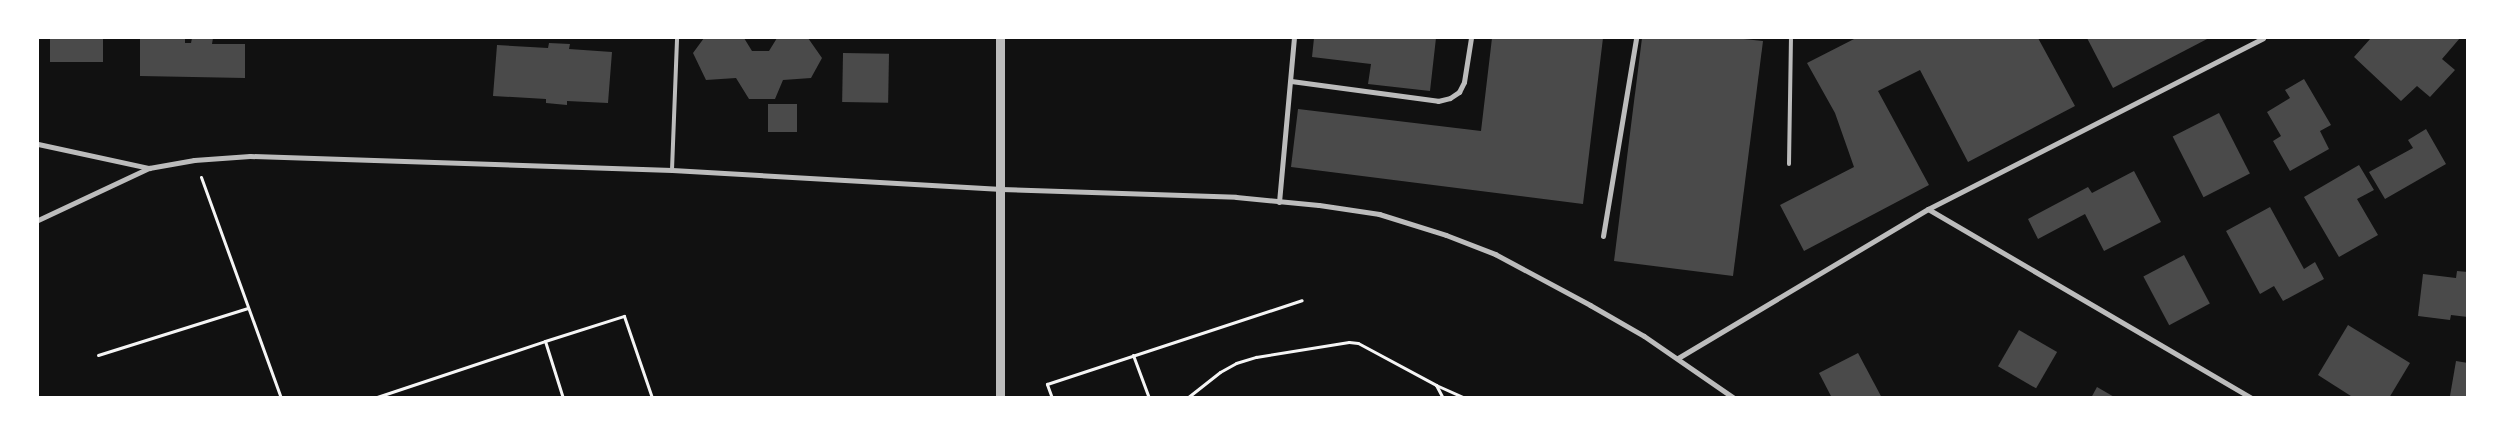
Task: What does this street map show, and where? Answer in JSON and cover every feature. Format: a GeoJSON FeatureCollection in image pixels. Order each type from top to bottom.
{"type":"FeatureCollection","features":[{"type":"Feature","properties":{"kind":"street"},"geometry":{"type":"LineString","coordinates":[[1000,38],[1000,398]]}},
{"type":"Feature","properties":{"kind":"street"},"geometry":{"type":"LineString","coordinates":[[1279,202],[1294,38]]}},
{"type":"Feature","properties":{"kind":"street"},"geometry":{"type":"LineString","coordinates":[[1291,81],[1438,101],[1450,98],[1459,92],[1464,82],[1471,38]]}},
{"type":"Feature","properties":{"kind":"street"},"geometry":{"type":"LineString","coordinates":[[1603,236],[1636,38]]}},
{"type":"Feature","properties":{"kind":"street"},"geometry":{"type":"LineString","coordinates":[[1678,358],[1928,209],[2263,38]]}},
{"type":"Feature","properties":{"kind":"street"},"geometry":{"type":"LineString","coordinates":[[38,144],[149,168]]}},
{"type":"Feature","properties":{"kind":"street"},"geometry":{"type":"LineString","coordinates":[[38,220],[149,168],[194,160],[250,156],[672,170],[1001,189],[1236,197],[1379,214],[1446,234],[1494,254],[1590,305],[1678,358],[1734,398]]}},
{"type":"Feature","properties":{"kind":"street"},"geometry":{"type":"LineString","coordinates":[[1928,209],[2252,398]]}},
{"type":"Feature","properties":{"kind":"lane"},"geometry":{"type":"LineString","coordinates":[[672,170],[678,38]]}},
{"type":"Feature","properties":{"kind":"lane"},"geometry":{"type":"LineString","coordinates":[[1788,164],[1791,38]]}},
{"type":"Feature","properties":{"kind":"path"},"geometry":{"type":"LineString","coordinates":[[194,160],[281,398]]}},
{"type":"Feature","properties":{"kind":"path"},"geometry":{"type":"LineString","coordinates":[[1052,398],[1047,384],[1302,300]]}},
{"type":"Feature","properties":{"kind":"path"},"geometry":{"type":"LineString","coordinates":[[98,355],[248,308]]}},
{"type":"Feature","properties":{"kind":"path"},"geometry":{"type":"LineString","coordinates":[[374,398],[624,316],[652,398]]}},
{"type":"Feature","properties":{"kind":"path"},"geometry":{"type":"LineString","coordinates":[[545,341],[563,398]]}},
{"type":"Feature","properties":{"kind":"path"},"geometry":{"type":"LineString","coordinates":[[1187,398],[1220,372],[1236,363],[1256,357],[1348,342],[1358,343],[1436,385],[1465,398]]}},
{"type":"Feature","properties":{"kind":"path"},"geometry":{"type":"LineString","coordinates":[[1133,355],[1150,398]]}},
{"type":"Feature","properties":{"kind":"path"},"geometry":{"type":"LineString","coordinates":[[1436,385],[1443,398]]}},
{"type":"Feature","properties":{"kind":"building"},"geometry":{"type":"Polygon","coordinates":[[[50,38],[103,38],[103,62],[50,62],[50,38]]]}},
{"type":"Feature","properties":{"kind":"building"},"geometry":{"type":"Polygon","coordinates":[[[140,38],[185,38],[185,43],[191,43],[192,38],[213,38],[212,44],[245,44],[245,78],[140,76],[140,38]]]}},
{"type":"Feature","properties":{"kind":"building"},"geometry":{"type":"Polygon","coordinates":[[[704,38],[744,38],[752,51],[769,51],[777,38],[808,38],[822,58],[811,78],[783,80],[775,99],[749,99],[736,78],[706,80],[693,53],[704,38]]]}},
{"type":"Feature","properties":{"kind":"building"},"geometry":{"type":"Polygon","coordinates":[[[1314,38],[1436,38],[1430,91],[1368,84],[1371,64],[1312,57],[1314,38]]]}},
{"type":"Feature","properties":{"kind":"building"},"geometry":{"type":"Polygon","coordinates":[[[1492,38],[1603,38],[1583,204],[1291,167],[1298,109],[1481,131],[1492,38]]]}},
{"type":"Feature","properties":{"kind":"building"},"geometry":{"type":"Polygon","coordinates":[[[1642,38],[1734,38],[1763,41],[1733,276],[1614,261],[1642,38]]]}},
{"type":"Feature","properties":{"kind":"building"},"geometry":{"type":"Polygon","coordinates":[[[1856,38],[2038,38],[2075,106],[1968,162],[1920,70],[1878,91],[1929,185],[1804,251],[1780,205],[1854,167],[1835,113],[1807,63],[1856,38]]]}},
{"type":"Feature","properties":{"kind":"building"},"geometry":{"type":"Polygon","coordinates":[[[2087,38],[2209,38],[2113,88],[2087,38]]]}},
{"type":"Feature","properties":{"kind":"building"},"geometry":{"type":"Polygon","coordinates":[[[2371,38],[2460,38],[2442,59],[2455,70],[2430,97],[2417,86],[2401,101],[2354,57],[2371,38]]]}},
{"type":"Feature","properties":{"kind":"building"},"geometry":{"type":"Polygon","coordinates":[[[549,43],[570,44],[569,49],[612,52],[608,103],[567,101],[567,105],[546,103],[546,99],[493,96],[497,45],[548,48],[549,43]]]}},
{"type":"Feature","properties":{"kind":"building"},"geometry":{"type":"Polygon","coordinates":[[[843,53],[889,54],[888,103],[842,102],[843,53]]]}},
{"type":"Feature","properties":{"kind":"building"},"geometry":{"type":"Polygon","coordinates":[[[2304,79],[2331,125],[2320,131],[2329,149],[2290,171],[2273,141],[2281,136],[2267,112],[2290,98],[2285,90],[2304,79]]]}},
{"type":"Feature","properties":{"kind":"building"},"geometry":{"type":"Polygon","coordinates":[[[768,104],[797,104],[797,132],[768,132],[768,104]]]}},
{"type":"Feature","properties":{"kind":"building"},"geometry":{"type":"Polygon","coordinates":[[[2219,113],[2250,174],[2204,197],[2173,137],[2219,113]]]}},
{"type":"Feature","properties":{"kind":"building"},"geometry":{"type":"Polygon","coordinates":[[[2426,129],[2446,164],[2385,199],[2369,172],[2413,148],[2408,140],[2426,129]]]}},
{"type":"Feature","properties":{"kind":"building"},"geometry":{"type":"Polygon","coordinates":[[[2359,165],[2374,190],[2357,199],[2378,235],[2339,257],[2304,197],[2359,165]]]}},
{"type":"Feature","properties":{"kind":"building"},"geometry":{"type":"Polygon","coordinates":[[[2134,171],[2161,222],[2104,251],[2085,214],[2038,239],[2028,219],[2088,187],[2092,193],[2134,171]]]}},
{"type":"Feature","properties":{"kind":"building"},"geometry":{"type":"Polygon","coordinates":[[[2270,207],[2304,269],[2315,262],[2324,279],[2283,301],[2274,286],[2260,294],[2226,231],[2270,207]]]}},
{"type":"Feature","properties":{"kind":"building"},"geometry":{"type":"Polygon","coordinates":[[[2184,255],[2210,304],[2169,325],[2143,277],[2184,255]]]}},
{"type":"Feature","properties":{"kind":"building"},"geometry":{"type":"Polygon","coordinates":[[[2457,271],[2468,272],[2468,317],[2451,315],[2450,320],[2418,316],[2423,274],[2456,278],[2457,271]]]}},
{"type":"Feature","properties":{"kind":"building"},"geometry":{"type":"Polygon","coordinates":[[[2348,325],[2410,363],[2389,398],[2354,398],[2318,375],[2348,325]]]}},
{"type":"Feature","properties":{"kind":"building"},"geometry":{"type":"Polygon","coordinates":[[[2019,330],[2057,352],[2036,388],[1998,366],[2019,330]]]}},
{"type":"Feature","properties":{"kind":"building"},"geometry":{"type":"Polygon","coordinates":[[[1858,353],[1882,398],[1832,398],[1819,373],[1858,353]]]}},
{"type":"Feature","properties":{"kind":"building"},"geometry":{"type":"Polygon","coordinates":[[[2456,361],[2468,363],[2468,398],[2450,396],[2456,361]]]}},
{"type":"Feature","properties":{"kind":"building"},"geometry":{"type":"Polygon","coordinates":[[[2097,387],[2116,398],[2091,398],[2097,387]]]}}]}
